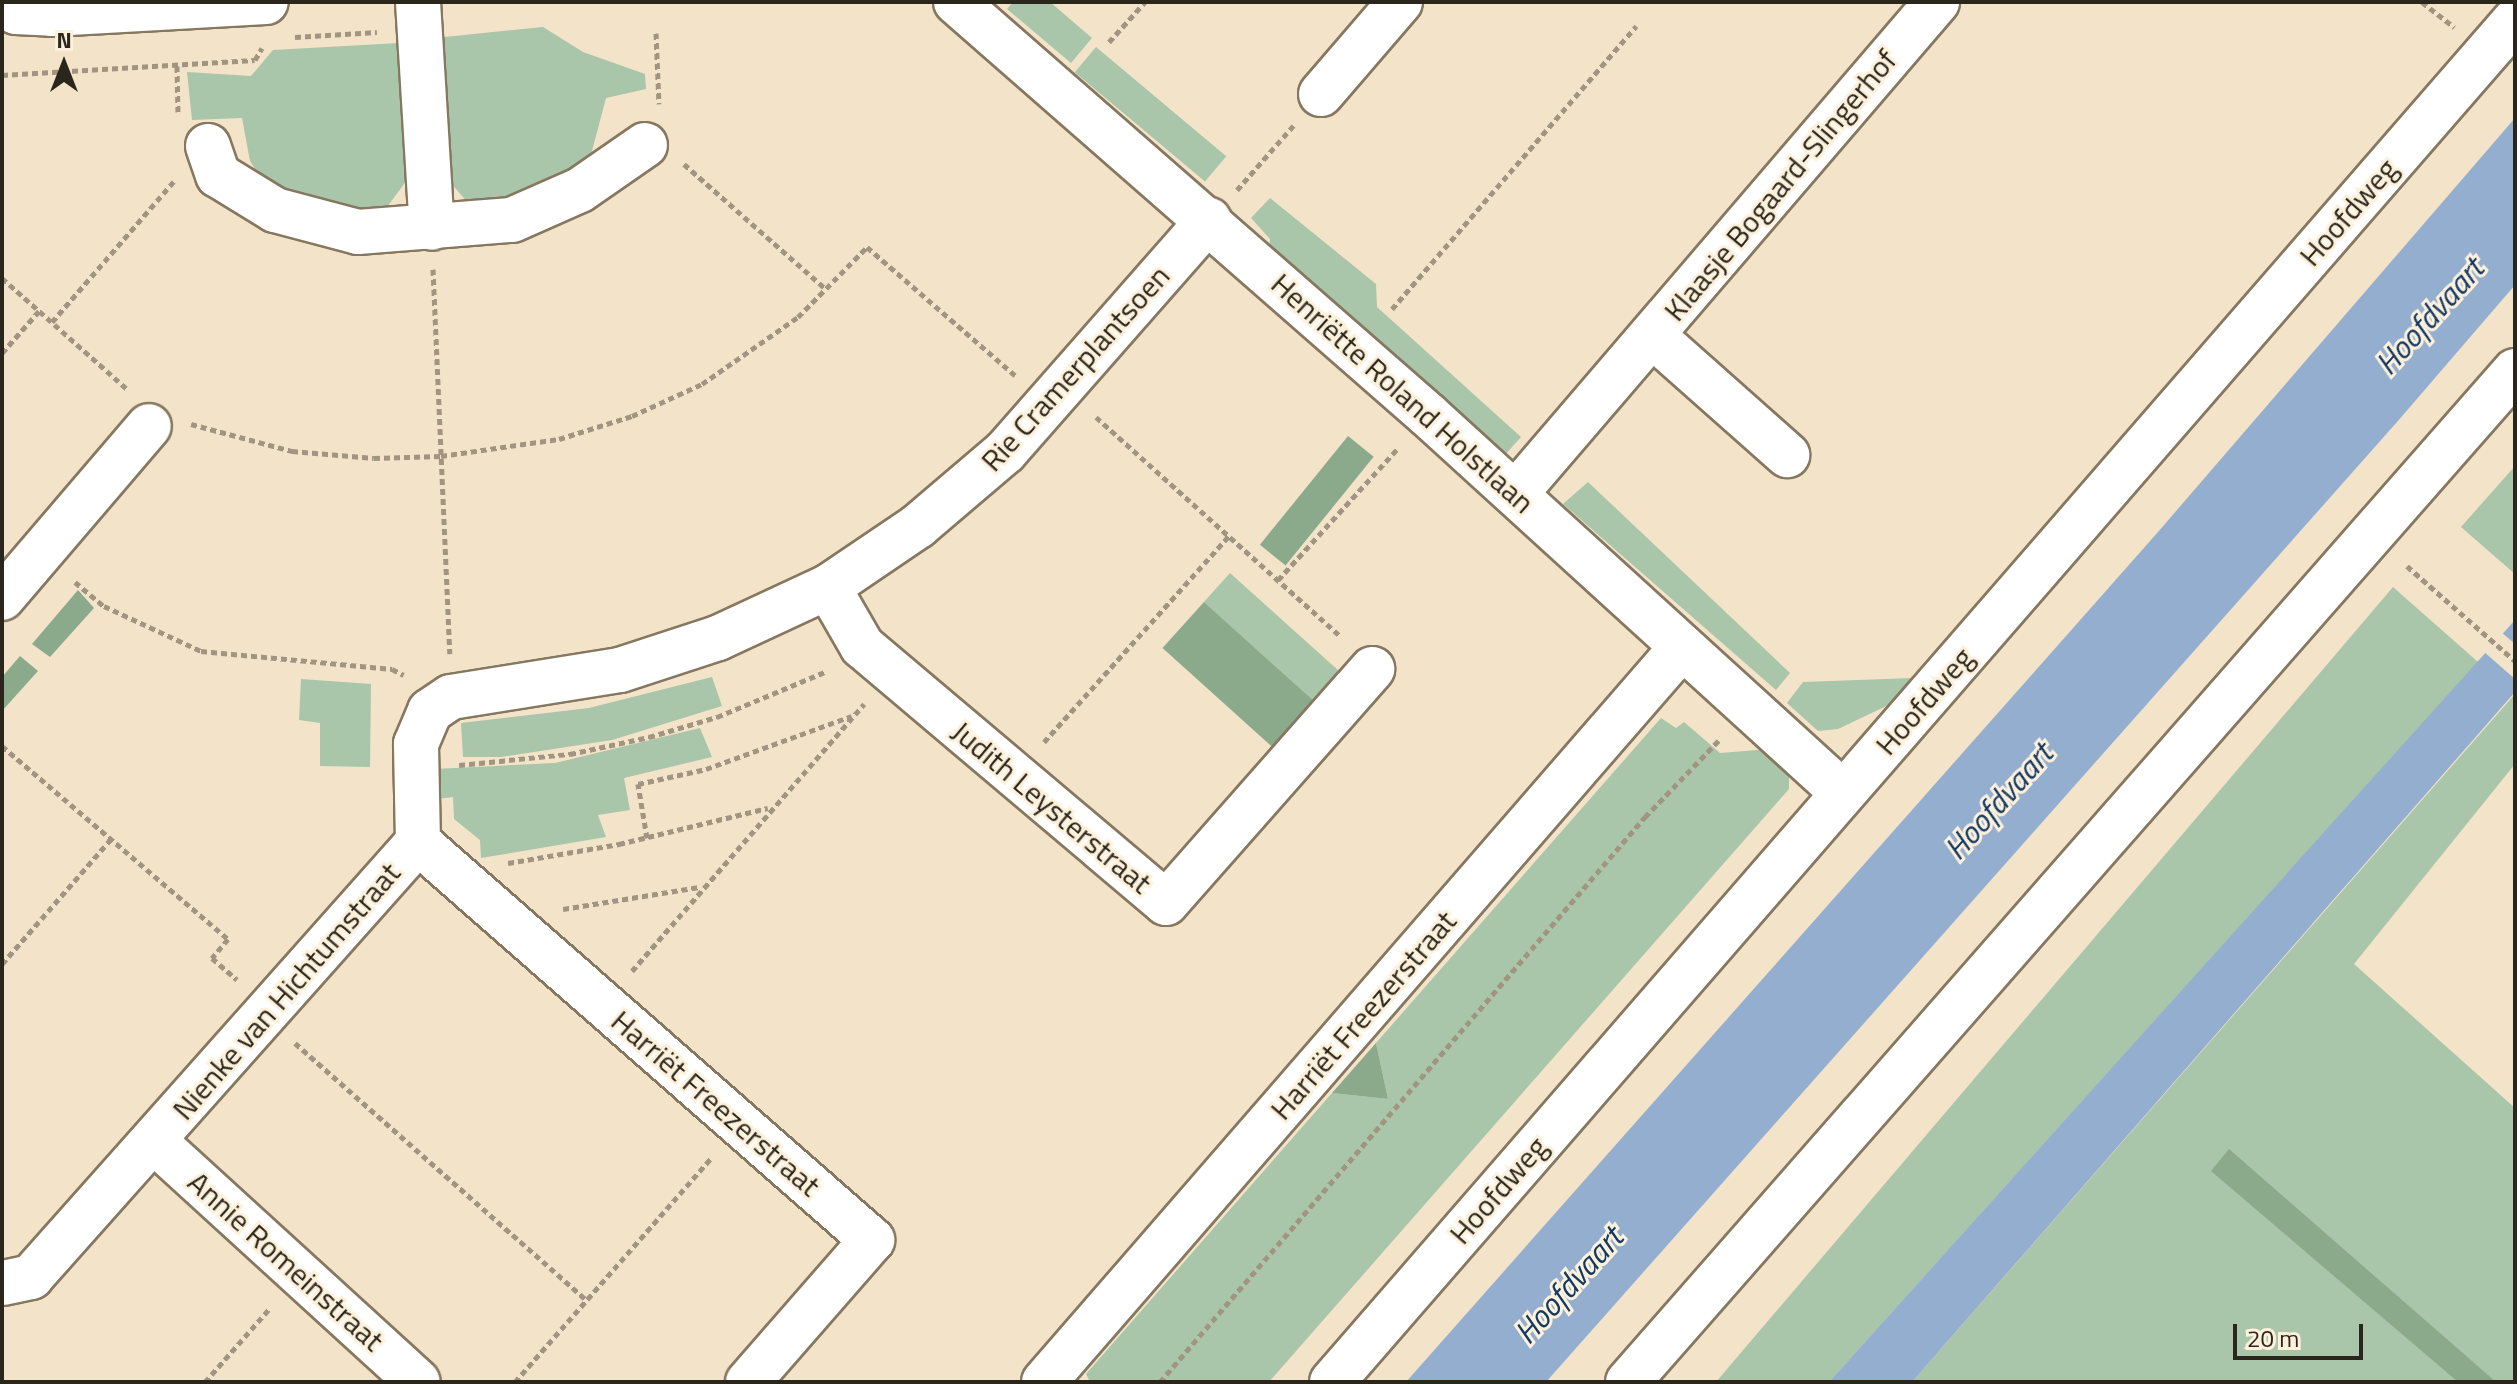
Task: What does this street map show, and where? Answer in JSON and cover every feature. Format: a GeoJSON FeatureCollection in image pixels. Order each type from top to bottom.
{"type":"FeatureCollection","features":[{"type":"Feature","properties":{"kind":"street","name":"Henriëtte Roland Holstlaan"},"geometry":{"type":"LineString","coordinates":[[956,2],[1209,220],[1516,493],[1843,793]]}},
{"type":"Feature","properties":{"kind":"street"},"geometry":{"type":"LineString","coordinates":[[1321,94],[1400,2]]}},
{"type":"Feature","properties":{"kind":"street","name":"Klaasje Bogaard-Slingerhof"},"geometry":{"type":"LineString","coordinates":[[1516,493],[1937,2]]}},
{"type":"Feature","properties":{"kind":"street"},"geometry":{"type":"LineString","coordinates":[[2,4],[16,12],[272,26]]}},
{"type":"Feature","properties":{"kind":"street"},"geometry":{"type":"LineString","coordinates":[[419,16],[432,228]]}},
{"type":"Feature","properties":{"kind":"street","name":"Hoofdweg"},"geometry":{"type":"LineString","coordinates":[[1332,1382],[2515,20]]}},
{"type":"Feature","properties":{"kind":"street"},"geometry":{"type":"LineString","coordinates":[[189,147],[218,175],[275,210],[358,232],[512,220],[580,190],[659,137]]}},
{"type":"Feature","properties":{"kind":"street","name":"Rie Cramerplantsoen"},"geometry":{"type":"LineString","coordinates":[[451,697],[620,670],[718,638],[828,587],[918,526],[1005,452],[1209,220]]}},
{"type":"Feature","properties":{"kind":"street","name":"Klaasje Bogaard-Slingerhof"},"geometry":{"type":"LineString","coordinates":[[1652,335],[1787,455]]}},
{"type":"Feature","properties":{"kind":"street"},"geometry":{"type":"LineString","coordinates":[[1628,1382],[2515,371]]}},
{"type":"Feature","properties":{"kind":"street"},"geometry":{"type":"LineString","coordinates":[[2,598],[154,414]]}},
{"type":"Feature","properties":{"kind":"street","name":"Judith Leysterstraat"},"geometry":{"type":"LineString","coordinates":[[828,587],[877,660],[1166,903],[1372,669]]}},
{"type":"Feature","properties":{"kind":"street","name":"Harriët Freezerstraat"},"geometry":{"type":"LineString","coordinates":[[1044,1382],[1682,647]]}},
{"type":"Feature","properties":{"kind":"street"},"geometry":{"type":"LineString","coordinates":[[418,842],[414,764],[421,725],[451,697]]}},
{"type":"Feature","properties":{"kind":"street","name":"Harriët Freezerstraat"},"geometry":{"type":"LineString","coordinates":[[418,842],[872,1240],[748,1382]]}},
{"type":"Feature","properties":{"kind":"street","name":"Nienke van Hichtumstraat"},"geometry":{"type":"LineString","coordinates":[[154,1141],[418,842]]}},
{"type":"Feature","properties":{"kind":"street"},"geometry":{"type":"LineString","coordinates":[[2,1292],[2,1283],[31,1277],[154,1141]]}},
{"type":"Feature","properties":{"kind":"street","name":"Annie Romeinstraat"},"geometry":{"type":"LineString","coordinates":[[154,1141],[418,1382]]}},
{"type":"Feature","properties":{"kind":"path"},"geometry":{"type":"LineString","coordinates":[[1109,42],[1145,2]]}},
{"type":"Feature","properties":{"kind":"path"},"geometry":{"type":"LineString","coordinates":[[2,75],[255,60],[272,26],[419,16]]}},
{"type":"Feature","properties":{"kind":"path"},"geometry":{"type":"LineString","coordinates":[[1392,309],[1636,26]]}},
{"type":"Feature","properties":{"kind":"path"},"geometry":{"type":"LineString","coordinates":[[656,33],[659,137],[826,289]]}},
{"type":"Feature","properties":{"kind":"path"},"geometry":{"type":"LineString","coordinates":[[52,322],[189,147],[177,66]]}},
{"type":"Feature","properties":{"kind":"path"},"geometry":{"type":"LineString","coordinates":[[1209,220],[1321,94]]}},
{"type":"Feature","properties":{"kind":"path"},"geometry":{"type":"LineString","coordinates":[[41,552],[104,606],[201,651],[392,669],[451,697],[432,228]]}},
{"type":"Feature","properties":{"kind":"path"},"geometry":{"type":"LineString","coordinates":[[2,278],[154,414],[292,451],[374,458],[441,456],[523,447],[632,416],[702,384],[767,341],[826,289],[867,247],[1020,381]]}},
{"type":"Feature","properties":{"kind":"path"},"geometry":{"type":"LineString","coordinates":[[2,353],[39,311]]}},
{"type":"Feature","properties":{"kind":"path"},"geometry":{"type":"LineString","coordinates":[[1063,386],[1372,669]]}},
{"type":"Feature","properties":{"kind":"path"},"geometry":{"type":"LineString","coordinates":[[1278,580],[1428,415]]}},
{"type":"Feature","properties":{"kind":"path"},"geometry":{"type":"LineString","coordinates":[[1013,775],[1229,536]]}},
{"type":"Feature","properties":{"kind":"path"},"geometry":{"type":"LineString","coordinates":[[2407,566],[2515,661]]}},
{"type":"Feature","properties":{"kind":"path"},"geometry":{"type":"LineString","coordinates":[[604,1005],[700,887],[852,716],[877,660]]}},
{"type":"Feature","properties":{"kind":"path"},"geometry":{"type":"LineString","coordinates":[[414,764],[511,761],[649,737],[772,694],[841,665],[877,660]]}},
{"type":"Feature","properties":{"kind":"path"},"geometry":{"type":"LineString","coordinates":[[1160,1382],[1645,817],[1750,709]]}},
{"type":"Feature","properties":{"kind":"path"},"geometry":{"type":"LineString","coordinates":[[647,838],[638,784],[706,769],[852,716]]}},
{"type":"Feature","properties":{"kind":"path"},"geometry":{"type":"LineString","coordinates":[[2,746],[228,939],[212,958],[268,1009],[288,1037],[587,1300]]}},
{"type":"Feature","properties":{"kind":"path"},"geometry":{"type":"LineString","coordinates":[[478,894],[485,867],[647,838],[769,808]]}},
{"type":"Feature","properties":{"kind":"path"},"geometry":{"type":"LineString","coordinates":[[2,964],[111,839]]}},
{"type":"Feature","properties":{"kind":"path"},"geometry":{"type":"LineString","coordinates":[[519,930],[531,914],[700,887]]}},
{"type":"Feature","properties":{"kind":"path"},"geometry":{"type":"LineString","coordinates":[[515,1382],[740,1125]]}},
{"type":"Feature","properties":{"kind":"path"},"geometry":{"type":"LineString","coordinates":[[205,1382],[300,1274]]}},
{"type":"Feature","properties":{"kind":"green space"},"geometry":{"type":"Polygon","coordinates":[[[1013,2],[1050,2],[1092,38],[1071,63],[1007,9],[1013,2]]]}},
{"type":"Feature","properties":{"kind":"green space"},"geometry":{"type":"Polygon","coordinates":[[[543,27],[583,52],[645,74],[646,89],[606,98],[592,151],[577,173],[476,212],[450,182],[435,38],[543,27]]]}},
{"type":"Feature","properties":{"kind":"green space"},"geometry":{"type":"Polygon","coordinates":[[[399,43],[407,180],[379,218],[265,185],[250,161],[242,118],[192,120],[187,72],[251,76],[273,50],[399,43]]]}},
{"type":"Feature","properties":{"kind":"green space"},"geometry":{"type":"Polygon","coordinates":[[[1096,47],[1226,156],[1205,182],[1075,72],[1096,47]]]}},
{"type":"Feature","properties":{"kind":"green space"},"geometry":{"type":"Polygon","coordinates":[[[1270,198],[1376,284],[1377,307],[1521,437],[1504,456],[1269,251],[1270,239],[1251,218],[1270,198]]]}},
{"type":"Feature","properties":{"kind":"green space"},"geometry":{"type":"Polygon","coordinates":[[[1348,436],[1374,457],[1286,566],[1260,545],[1348,436]]]}},
{"type":"Feature","properties":{"kind":"green space"},"geometry":{"type":"Polygon","coordinates":[[[2515,466],[2515,574],[2461,527],[2515,466]]]}},
{"type":"Feature","properties":{"kind":"green space"},"geometry":{"type":"Polygon","coordinates":[[[1588,482],[1790,673],[1776,690],[1563,504],[1588,482]]]}},
{"type":"Feature","properties":{"kind":"green space"},"geometry":{"type":"Polygon","coordinates":[[[1230,573],[1339,671],[1313,700],[1204,602],[1230,573]]]}},
{"type":"Feature","properties":{"kind":"green space"},"geometry":{"type":"Polygon","coordinates":[[[2393,587],[2478,662],[1829,1382],[1716,1382],[2393,587]]]}},
{"type":"Feature","properties":{"kind":"green space"},"geometry":{"type":"Polygon","coordinates":[[[78,590],[94,608],[50,657],[32,644],[78,590]]]}},
{"type":"Feature","properties":{"kind":"green space"},"geometry":{"type":"Polygon","coordinates":[[[1204,602],[1313,700],[1272,746],[1163,648],[1204,602]]]}},
{"type":"Feature","properties":{"kind":"green space"},"geometry":{"type":"Polygon","coordinates":[[[20,656],[38,671],[2,711],[2,677],[20,656]]]}},
{"type":"Feature","properties":{"kind":"green space"},"geometry":{"type":"Polygon","coordinates":[[[712,677],[722,706],[612,740],[501,757],[463,757],[461,723],[589,708],[712,677]]]}},
{"type":"Feature","properties":{"kind":"green space"},"geometry":{"type":"Polygon","coordinates":[[[1913,678],[1922,689],[1838,729],[1818,731],[1787,703],[1803,682],[1913,678]]]}},
{"type":"Feature","properties":{"kind":"green space"},"geometry":{"type":"Polygon","coordinates":[[[301,679],[371,684],[370,767],[320,766],[320,723],[299,720],[301,679]]]}},
{"type":"Feature","properties":{"kind":"green space"},"geometry":{"type":"Polygon","coordinates":[[[2515,694],[2515,764],[2354,964],[2515,1108],[2515,1382],[1912,1382],[2515,694]]]}},
{"type":"Feature","properties":{"kind":"green space"},"geometry":{"type":"Polygon","coordinates":[[[1661,718],[1676,728],[1684,722],[1720,753],[1770,749],[1789,772],[1789,789],[1269,1382],[1090,1382],[1086,1374],[1332,1093],[1388,1099],[1376,1043],[1661,718]]]}},
{"type":"Feature","properties":{"kind":"green space"},"geometry":{"type":"Polygon","coordinates":[[[700,728],[712,757],[624,778],[630,810],[598,815],[606,837],[481,858],[480,840],[454,819],[453,797],[437,799],[435,769],[555,763],[700,728]]]}},
{"type":"Feature","properties":{"kind":"green space"},"geometry":{"type":"Polygon","coordinates":[[[1376,1043],[1388,1099],[1332,1093],[1376,1043]]]}},
{"type":"Feature","properties":{"kind":"green space"},"geometry":{"type":"Polygon","coordinates":[[[2229,1149],[2496,1382],[2458,1382],[2211,1171],[2229,1149]]]}},
{"type":"Feature","properties":{"kind":"water","name":"Hoofdvaart"},"geometry":{"type":"Polygon","coordinates":[[[2515,118],[2515,285],[2397,422],[1546,1382],[1406,1382],[2158,532],[2515,118]]]}},
{"type":"Feature","properties":{"kind":"water"},"geometry":{"type":"Polygon","coordinates":[[[2515,620],[2515,692],[1912,1382],[1829,1382],[2515,620]]]}},
{"type":"Feature","properties":{"kind":"pier"},"geometry":{"type":"Polygon","coordinates":[[[2500,631],[2515,644],[2515,679],[2483,651],[2500,631]]]}}]}
